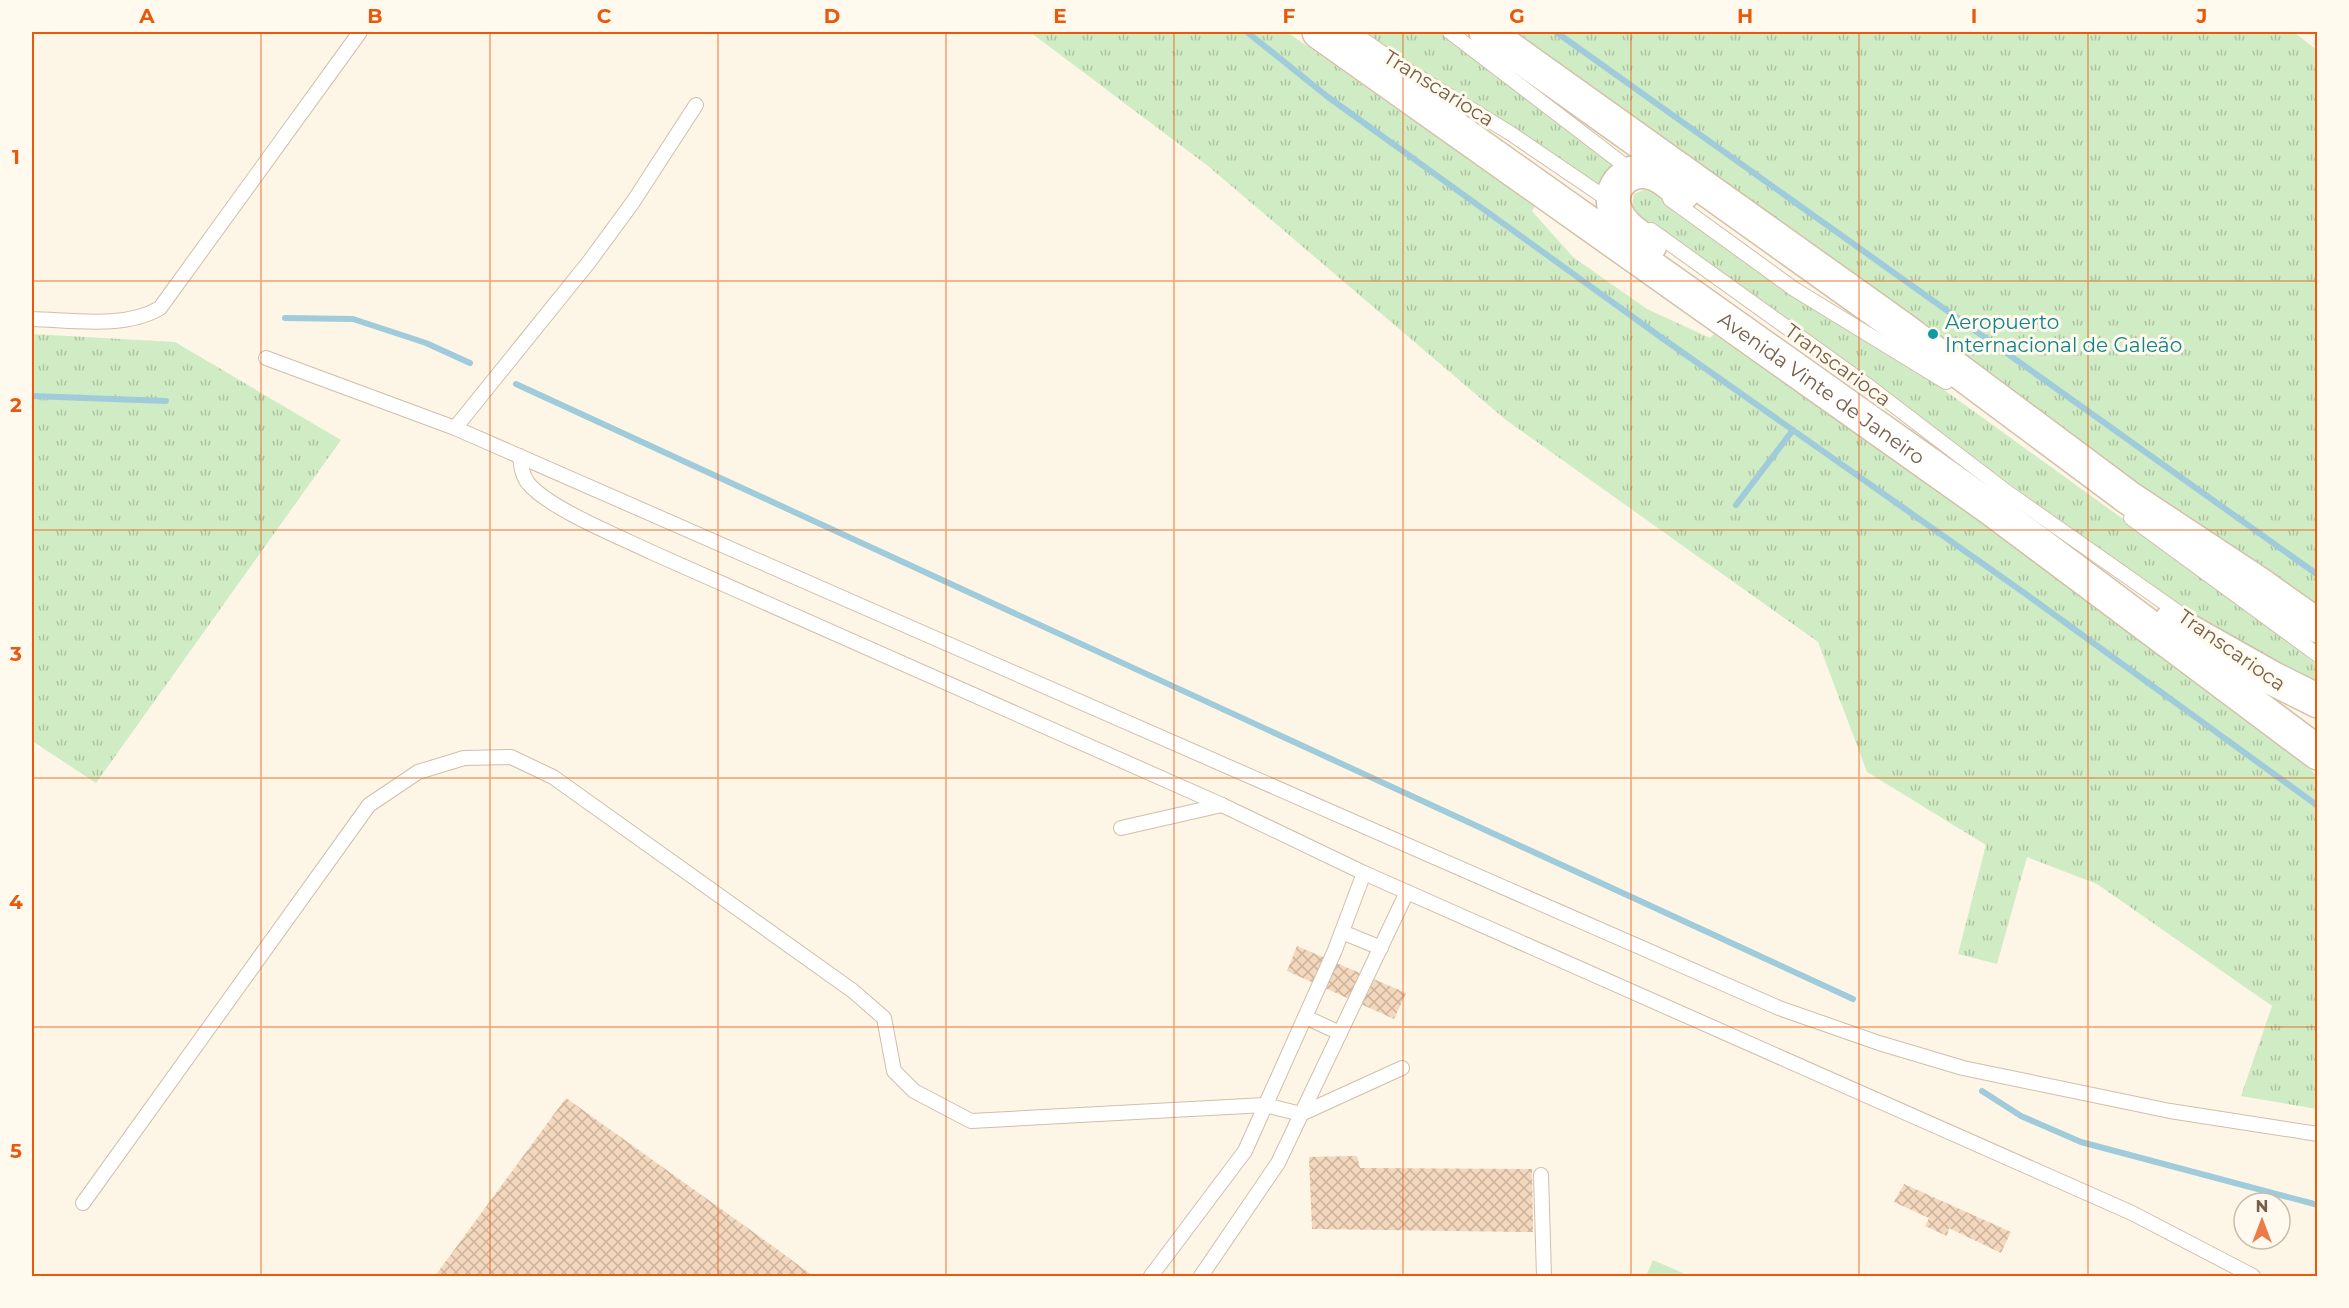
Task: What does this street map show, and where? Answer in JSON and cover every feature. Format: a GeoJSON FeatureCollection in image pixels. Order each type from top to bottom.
{"type":"FeatureCollection","features":[{"type":"Feature","properties":{"kind":"street","name":"Avenida Vinte de Janeiro"},"geometry":{"type":"LineString","coordinates":[[1319,32],[1754,342],[1992,508],[2318,753]]}},
{"type":"Feature","properties":{"kind":"street"},"geometry":{"type":"LineString","coordinates":[[1486,32],[1810,262],[2129,498],[2318,626]]}},
{"type":"Feature","properties":{"kind":"street"},"geometry":{"type":"LineString","coordinates":[[1754,342],[1679,266],[1623,224],[1613,202],[1617,184],[1628,174],[1654,174],[1722,221],[1810,262]]}},
{"type":"Feature","properties":{"kind":"street"},"geometry":{"type":"LineString","coordinates":[[1992,508],[2137,603],[2318,701]]}},
{"type":"Feature","properties":{"kind":"street"},"geometry":{"type":"LineString","coordinates":[[2259,584],[2318,618]]}},
{"type":"Feature","properties":{"kind":"lane"},"geometry":{"type":"LineString","coordinates":[[32,319],[123,321],[143,316],[160,308],[360,32]]}},
{"type":"Feature","properties":{"kind":"lane","name":"Transcarioca"},"geometry":{"type":"LineString","coordinates":[[1352,32],[1407,70],[1510,133],[1613,202],[1871,388],[2007,492],[2318,710]]}},
{"type":"Feature","properties":{"kind":"lane","name":"Transcarioca"},"geometry":{"type":"LineString","coordinates":[[1450,32],[1635,173],[1794,289],[1900,351],[1958,390]]}},
{"type":"Feature","properties":{"kind":"lane"},"geometry":{"type":"LineString","coordinates":[[455,428],[589,262],[633,202],[696,105]]}},
{"type":"Feature","properties":{"kind":"lane"},"geometry":{"type":"LineString","coordinates":[[266,358],[455,428],[1779,1008],[1879,1043],[1963,1068],[2170,1111],[2318,1134]]}},
{"type":"Feature","properties":{"kind":"lane"},"geometry":{"type":"LineString","coordinates":[[520,456],[522,473],[528,483],[543,495],[580,517],[651,552],[1222,805],[1364,873],[2132,1213],[2253,1276]]}},
{"type":"Feature","properties":{"kind":"lane"},"geometry":{"type":"LineString","coordinates":[[2119,509],[2318,655]]}},
{"type":"Feature","properties":{"kind":"lane"},"geometry":{"type":"LineString","coordinates":[[83,1203],[369,805],[418,772],[464,758],[511,757],[553,777],[853,991],[884,1018],[894,1071],[914,1091],[971,1121],[1264,1105],[1301,1114],[1402,1068]]}},
{"type":"Feature","properties":{"kind":"lane"},"geometry":{"type":"LineString","coordinates":[[1121,828],[1222,805]]}},
{"type":"Feature","properties":{"kind":"lane"},"geometry":{"type":"LineString","coordinates":[[1151,1276],[1245,1151],[1342,932],[1364,873]]}},
{"type":"Feature","properties":{"kind":"lane"},"geometry":{"type":"LineString","coordinates":[[1201,1276],[1278,1163],[1407,892]]}},
{"type":"Feature","properties":{"kind":"lane"},"geometry":{"type":"LineString","coordinates":[[1342,932],[1380,948]]}},
{"type":"Feature","properties":{"kind":"lane"},"geometry":{"type":"LineString","coordinates":[[1305,1017],[1340,1033]]}},
{"type":"Feature","properties":{"kind":"lane"},"geometry":{"type":"LineString","coordinates":[[1541,1175],[1544,1276]]}},
{"type":"Feature","properties":{"kind":"green space"},"geometry":{"type":"Polygon","coordinates":[[[1030,32],[1287,32],[1535,206],[1532,211],[1573,257],[1647,309],[1710,338],[1714,334],[2030,553],[2317,775],[2317,1109],[2241,1096],[2272,1006],[2097,884],[2027,857],[1997,964],[1958,954],[1986,845],[1867,772],[1818,642],[1506,420],[1208,166],[1030,32]]]}},
{"type":"Feature","properties":{"kind":"green space"},"geometry":{"type":"Polygon","coordinates":[[[1361,32],[1440,32],[1617,166],[1601,189],[1361,32]]]}},
{"type":"Feature","properties":{"kind":"green space"},"geometry":{"type":"Polygon","coordinates":[[[1501,32],[2294,32],[2318,51],[2317,609],[2242,559],[1501,32]]]}},
{"type":"Feature","properties":{"kind":"green space"},"geometry":{"type":"Polygon","coordinates":[[[1644,190],[1650,191],[1794,296],[1936,384],[2263,620],[2317,665],[2317,696],[2236,650],[1634,211],[1632,206],[1634,194],[1644,190]]]}},
{"type":"Feature","properties":{"kind":"green space"},"geometry":{"type":"Polygon","coordinates":[[[32,334],[175,342],[341,440],[96,783],[32,741],[32,334]]]}},
{"type":"Feature","properties":{"kind":"green space"},"geometry":{"type":"Polygon","coordinates":[[[1653,1260],[1690,1276],[1646,1276],[1653,1260]]]}},
{"type":"Feature","properties":{"kind":"building"},"geometry":{"type":"Polygon","coordinates":[[[1297,946],[1406,993],[1394,1019],[1287,971],[1297,946]]]}},
{"type":"Feature","properties":{"kind":"building"},"geometry":{"type":"Polygon","coordinates":[[[566,1098],[774,1247],[813,1276],[435,1276],[566,1098]]]}},
{"type":"Feature","properties":{"kind":"building"},"geometry":{"type":"Polygon","coordinates":[[[1357,1156],[1360,1168],[1532,1169],[1533,1232],[1312,1229],[1309,1157],[1357,1156]]]}},
{"type":"Feature","properties":{"kind":"building"},"geometry":{"type":"Polygon","coordinates":[[[1904,1184],[2011,1232],[2001,1253],[1949,1228],[1947,1236],[1925,1226],[1929,1218],[1894,1202],[1904,1184]]]}},
{"type":"Feature","properties":{"kind":"waterway"},"geometry":{"type":"LineString","coordinates":[[1247,32],[1328,97],[1662,338],[2023,592],[2318,806]]}},
{"type":"Feature","properties":{"kind":"waterway"},"geometry":{"type":"LineString","coordinates":[[1556,32],[2318,575]]}},
{"type":"Feature","properties":{"kind":"waterway"},"geometry":{"type":"LineString","coordinates":[[285,318],[353,319],[426,343],[470,363]]}},
{"type":"Feature","properties":{"kind":"waterway"},"geometry":{"type":"LineString","coordinates":[[516,384],[1853,999]]}},
{"type":"Feature","properties":{"kind":"waterway"},"geometry":{"type":"LineString","coordinates":[[32,396],[166,401]]}},
{"type":"Feature","properties":{"kind":"waterway"},"geometry":{"type":"LineString","coordinates":[[1736,505],[1793,430]]}},
{"type":"Feature","properties":{"kind":"waterway"},"geometry":{"type":"LineString","coordinates":[[1982,1091],[2021,1116],[2081,1142],[2318,1205]]}},
{"type":"Feature","properties":{"kind":"place","name":"Aeropuerto Internacional de Galeão"},"geometry":{"type":"Point","coordinates":[1933,334]}}]}
